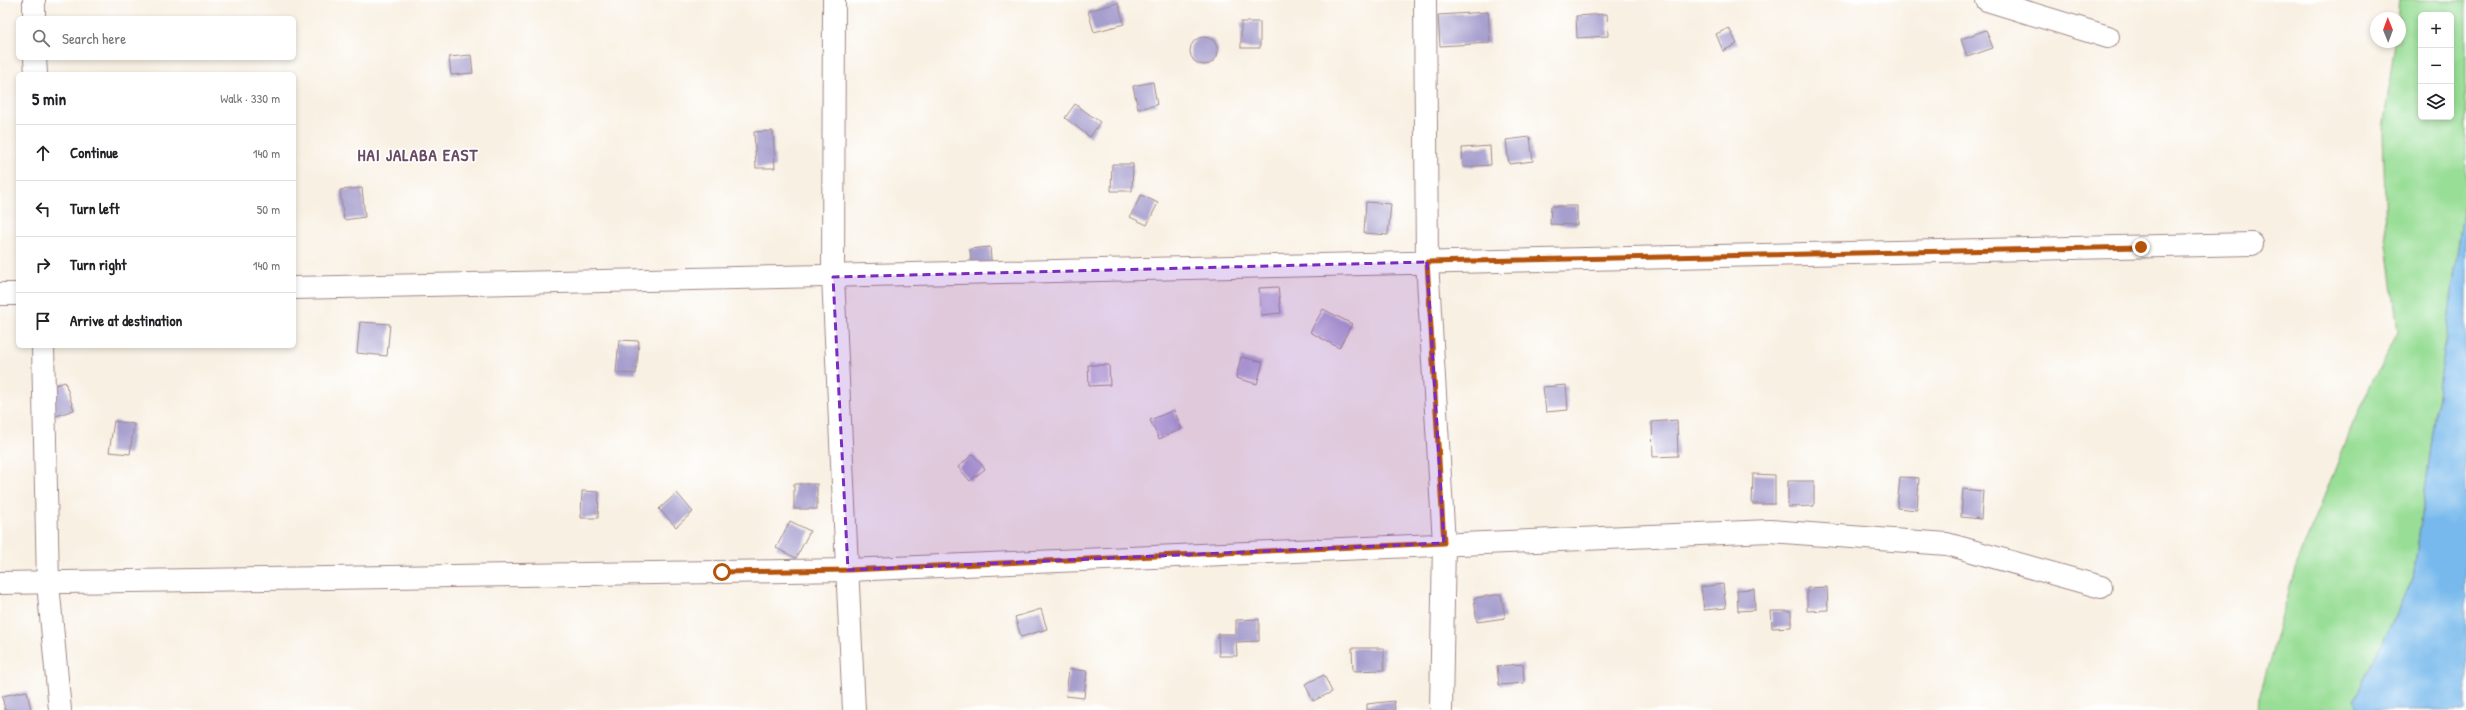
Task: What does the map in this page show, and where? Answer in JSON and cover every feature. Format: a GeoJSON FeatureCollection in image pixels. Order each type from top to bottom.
{"type":"FeatureCollection","features":[{"type":"Feature","properties":{"kind":"street"},"geometry":{"type":"LineString","coordinates":[[34,0],[34,16]]}},
{"type":"Feature","properties":{"kind":"street"},"geometry":{"type":"LineString","coordinates":[[834,0],[833,277],[854,710]]}},
{"type":"Feature","properties":{"kind":"street"},"geometry":{"type":"LineString","coordinates":[[1425,0],[1427,262],[1444,543],[1442,710]]}},
{"type":"Feature","properties":{"kind":"street"},"geometry":{"type":"LineString","coordinates":[[1987,0],[2108,37]]}},
{"type":"Feature","properties":{"kind":"street"},"geometry":{"type":"LineString","coordinates":[[35,60],[36,72]]}},
{"type":"Feature","properties":{"kind":"street"},"geometry":{"type":"LineString","coordinates":[[296,288],[2252,244]]}},
{"type":"Feature","properties":{"kind":"street"},"geometry":{"type":"LineString","coordinates":[[0,294],[16,294]]}},
{"type":"Feature","properties":{"kind":"street"},"geometry":{"type":"LineString","coordinates":[[43,348],[48,584],[60,710]]}},
{"type":"Feature","properties":{"kind":"street"},"geometry":{"type":"LineString","coordinates":[[0,583],[48,584],[848,570],[1444,543],[1770,531],[1947,544],[2101,587]]}},
{"type":"Feature","properties":{"kind":"highlighted area"},"geometry":{"type":"Polygon","coordinates":[[[1427,262],[1444,543],[848,570],[833,277],[1427,262]]]}},
{"type":"Feature","properties":{"kind":"green space"},"geometry":{"type":"Polygon","coordinates":[[[2400,0],[2466,0],[2466,189],[2413,579],[2354,700],[2360,710],[2258,710],[2259,698],[2295,569],[2362,402],[2398,332],[2386,236],[2383,130],[2394,48],[2406,48],[2406,12],[2399,12],[2400,0]]]}},
{"type":"Feature","properties":{"kind":"water"},"geometry":{"type":"Polygon","coordinates":[[[2466,189],[2466,710],[2360,710],[2354,700],[2413,579],[2466,189]]]}},
{"type":"Feature","properties":{"kind":"building"},"geometry":{"type":"Polygon","coordinates":[[[1118,3],[1124,24],[1094,32],[1088,11],[1118,3]]]}},
{"type":"Feature","properties":{"kind":"building"},"geometry":{"type":"Polygon","coordinates":[[[1488,12],[1490,43],[1440,46],[1438,15],[1488,12]]]}},
{"type":"Feature","properties":{"kind":"building"},"geometry":{"type":"Polygon","coordinates":[[[1607,14],[1608,36],[1577,38],[1576,16],[1607,14]]]}},
{"type":"Feature","properties":{"kind":"building"},"geometry":{"type":"Polygon","coordinates":[[[1241,22],[1260,22],[1260,48],[1241,48],[1241,22]]]}},
{"type":"Feature","properties":{"kind":"building"},"geometry":{"type":"Polygon","coordinates":[[[1729,28],[1737,44],[1723,51],[1716,34],[1729,28]]]}},
{"type":"Feature","properties":{"kind":"building"},"geometry":{"type":"Polygon","coordinates":[[[1986,30],[1993,48],[1967,57],[1961,39],[1986,30]]]}},
{"type":"Feature","properties":{"kind":"building"},"geometry":{"type":"Polygon","coordinates":[[[1204,37],[1214,41],[1218,51],[1214,61],[1204,65],[1194,61],[1190,51],[1194,41],[1204,37]]]}},
{"type":"Feature","properties":{"kind":"building"},"geometry":{"type":"Polygon","coordinates":[[[471,55],[473,73],[451,75],[449,57],[471,55]]]}},
{"type":"Feature","properties":{"kind":"building"},"geometry":{"type":"Polygon","coordinates":[[[1153,82],[1157,105],[1138,109],[1133,86],[1153,82]]]}},
{"type":"Feature","properties":{"kind":"building"},"geometry":{"type":"Polygon","coordinates":[[[1075,104],[1100,122],[1090,137],[1065,118],[1075,104]]]}},
{"type":"Feature","properties":{"kind":"building"},"geometry":{"type":"Polygon","coordinates":[[[773,131],[775,168],[756,168],[754,132],[773,131]]]}},
{"type":"Feature","properties":{"kind":"building"},"geometry":{"type":"Polygon","coordinates":[[[1530,137],[1533,161],[1509,164],[1506,140],[1530,137]]]}},
{"type":"Feature","properties":{"kind":"building"},"geometry":{"type":"Polygon","coordinates":[[[1490,146],[1491,165],[1463,167],[1462,148],[1490,146]]]}},
{"type":"Feature","properties":{"kind":"building"},"geometry":{"type":"Polygon","coordinates":[[[1112,164],[1133,164],[1132,191],[1111,191],[1112,164]]]}},
{"type":"Feature","properties":{"kind":"building"},"geometry":{"type":"Polygon","coordinates":[[[362,188],[365,217],[344,220],[340,190],[362,188]]]}},
{"type":"Feature","properties":{"kind":"building"},"geometry":{"type":"Polygon","coordinates":[[[1141,195],[1158,203],[1147,225],[1130,217],[1141,195]]]}},
{"type":"Feature","properties":{"kind":"building"},"geometry":{"type":"Polygon","coordinates":[[[1366,202],[1391,204],[1388,235],[1364,233],[1366,202]]]}},
{"type":"Feature","properties":{"kind":"building"},"geometry":{"type":"Polygon","coordinates":[[[1551,206],[1577,206],[1577,225],[1550,224],[1551,206]]]}},
{"type":"Feature","properties":{"kind":"building"},"geometry":{"type":"Polygon","coordinates":[[[990,247],[992,271],[972,273],[970,249],[990,247]]]}},
{"type":"Feature","properties":{"kind":"building"},"geometry":{"type":"Polygon","coordinates":[[[1278,287],[1281,313],[1261,315],[1259,288],[1278,287]]]}},
{"type":"Feature","properties":{"kind":"building"},"geometry":{"type":"Polygon","coordinates":[[[1323,309],[1352,324],[1339,348],[1310,332],[1323,309]]]}},
{"type":"Feature","properties":{"kind":"building"},"geometry":{"type":"Polygon","coordinates":[[[360,322],[390,324],[387,356],[357,353],[360,322]]]}},
{"type":"Feature","properties":{"kind":"building"},"geometry":{"type":"Polygon","coordinates":[[[619,340],[639,341],[636,374],[616,373],[619,340]]]}},
{"type":"Feature","properties":{"kind":"building"},"geometry":{"type":"Polygon","coordinates":[[[1241,357],[1263,362],[1257,384],[1236,378],[1241,357]]]}},
{"type":"Feature","properties":{"kind":"building"},"geometry":{"type":"Polygon","coordinates":[[[1088,365],[1109,365],[1110,385],[1089,386],[1088,365]]]}},
{"type":"Feature","properties":{"kind":"building"},"geometry":{"type":"Polygon","coordinates":[[[65,382],[74,410],[56,416],[46,388],[65,382]]]}},
{"type":"Feature","properties":{"kind":"building"},"geometry":{"type":"Polygon","coordinates":[[[1566,385],[1568,410],[1546,412],[1543,387],[1566,385]]]}},
{"type":"Feature","properties":{"kind":"building"},"geometry":{"type":"Polygon","coordinates":[[[1174,410],[1182,429],[1159,439],[1150,420],[1174,410]]]}},
{"type":"Feature","properties":{"kind":"building"},"geometry":{"type":"Polygon","coordinates":[[[1677,420],[1678,456],[1653,457],[1652,422],[1677,420]]]}},
{"type":"Feature","properties":{"kind":"building"},"geometry":{"type":"Polygon","coordinates":[[[114,421],[134,424],[130,454],[109,452],[114,421]]]}},
{"type":"Feature","properties":{"kind":"building"},"geometry":{"type":"Polygon","coordinates":[[[973,454],[985,469],[970,481],[958,467],[973,454]]]}},
{"type":"Feature","properties":{"kind":"building"},"geometry":{"type":"Polygon","coordinates":[[[1753,474],[1775,475],[1775,504],[1752,504],[1753,474]]]}},
{"type":"Feature","properties":{"kind":"building"},"geometry":{"type":"Polygon","coordinates":[[[1900,477],[1919,478],[1917,510],[1897,508],[1900,477]]]}},
{"type":"Feature","properties":{"kind":"building"},"geometry":{"type":"Polygon","coordinates":[[[1788,481],[1814,481],[1814,506],[1788,507],[1788,481]]]}},
{"type":"Feature","properties":{"kind":"building"},"geometry":{"type":"Polygon","coordinates":[[[794,484],[817,484],[817,509],[794,509],[794,484]]]}},
{"type":"Feature","properties":{"kind":"building"},"geometry":{"type":"Polygon","coordinates":[[[1963,489],[1983,491],[1981,519],[1961,517],[1963,489]]]}},
{"type":"Feature","properties":{"kind":"building"},"geometry":{"type":"Polygon","coordinates":[[[582,491],[599,492],[598,518],[581,518],[582,491]]]}},
{"type":"Feature","properties":{"kind":"building"},"geometry":{"type":"Polygon","coordinates":[[[677,493],[693,512],[676,527],[659,509],[677,493]]]}},
{"type":"Feature","properties":{"kind":"building"},"geometry":{"type":"Polygon","coordinates":[[[790,521],[810,531],[796,558],[776,548],[790,521]]]}},
{"type":"Feature","properties":{"kind":"building"},"geometry":{"type":"Polygon","coordinates":[[[1723,584],[1726,608],[1704,610],[1701,587],[1723,584]]]}},
{"type":"Feature","properties":{"kind":"building"},"geometry":{"type":"Polygon","coordinates":[[[1827,587],[1828,610],[1807,611],[1807,588],[1827,587]]]}},
{"type":"Feature","properties":{"kind":"building"},"geometry":{"type":"Polygon","coordinates":[[[1754,589],[1755,610],[1738,611],[1737,590],[1754,589]]]}},
{"type":"Feature","properties":{"kind":"building"},"geometry":{"type":"Polygon","coordinates":[[[1501,594],[1505,618],[1477,622],[1474,598],[1501,594]]]}},
{"type":"Feature","properties":{"kind":"building"},"geometry":{"type":"Polygon","coordinates":[[[1041,609],[1047,629],[1021,637],[1015,617],[1041,609]]]}},
{"type":"Feature","properties":{"kind":"building"},"geometry":{"type":"Polygon","coordinates":[[[1771,611],[1791,611],[1791,627],[1772,628],[1771,611]]]}},
{"type":"Feature","properties":{"kind":"building"},"geometry":{"type":"Polygon","coordinates":[[[1259,619],[1259,641],[1236,642],[1237,656],[1219,656],[1218,634],[1236,634],[1236,620],[1259,619]]]}},
{"type":"Feature","properties":{"kind":"building"},"geometry":{"type":"Polygon","coordinates":[[[1352,648],[1384,648],[1384,670],[1353,671],[1352,648]]]}},
{"type":"Feature","properties":{"kind":"building"},"geometry":{"type":"Polygon","coordinates":[[[1523,664],[1524,683],[1499,685],[1497,666],[1523,664]]]}},
{"type":"Feature","properties":{"kind":"building"},"geometry":{"type":"Polygon","coordinates":[[[1069,669],[1087,671],[1084,698],[1066,696],[1069,669]]]}},
{"type":"Feature","properties":{"kind":"building"},"geometry":{"type":"Polygon","coordinates":[[[1324,675],[1332,692],[1313,701],[1305,684],[1324,675]]]}},
{"type":"Feature","properties":{"kind":"building"},"geometry":{"type":"Polygon","coordinates":[[[27,691],[31,710],[5,710],[2,696],[27,691]]]}},
{"type":"Feature","properties":{"kind":"building"},"geometry":{"type":"Polygon","coordinates":[[[1394,701],[1395,710],[1367,710],[1367,704],[1394,701]]]}},
{"type":"Feature","properties":{"kind":"district","name":"HAI JALABA EAST"},"geometry":{"type":"Point","coordinates":[418,154]}},
{"type":"Feature","properties":{"kind":"route"},"geometry":{"type":"LineString","coordinates":[[722,572],[848,570],[1444,543],[1427,262],[2141,247]]}}]}
